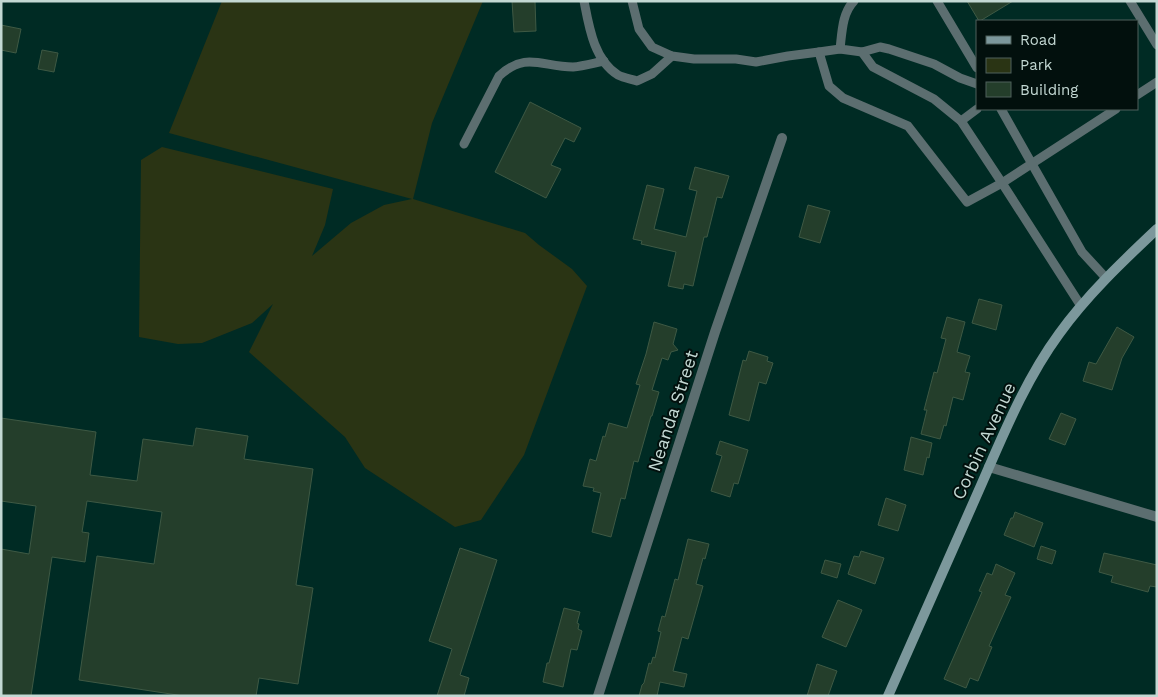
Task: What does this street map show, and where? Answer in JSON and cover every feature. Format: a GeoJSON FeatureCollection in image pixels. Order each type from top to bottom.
{"type":"FeatureCollection","features":[{"type":"Feature","properties":{"kind":"main road","name":"Corbin Avenue"},"geometry":{"type":"LineString","coordinates":[[888,696],[1010,419],[1039,365],[1058,335],[1081,306],[1106,278],[1157,229]]}},
{"type":"Feature","properties":{"kind":"street","name":"Neanda Street"},"geometry":{"type":"LineString","coordinates":[[598,696],[715,332],[782,138]]}},
{"type":"Feature","properties":{"kind":"street"},"geometry":{"type":"LineString","coordinates":[[989,466],[1157,517]]}},
{"type":"Feature","properties":{"kind":"lane"},"geometry":{"type":"LineString","coordinates":[[584,1],[591,35],[604,61],[619,75],[637,81],[652,74],[672,56]]}},
{"type":"Feature","properties":{"kind":"lane"},"geometry":{"type":"LineString","coordinates":[[632,1],[640,29],[652,47],[672,56],[694,60],[736,59],[756,62],[840,49],[862,52],[880,47],[934,64],[960,78],[976,84]]}},
{"type":"Feature","properties":{"kind":"lane"},"geometry":{"type":"LineString","coordinates":[[840,49],[843,24],[849,6],[854,1]]}},
{"type":"Feature","properties":{"kind":"lane"},"geometry":{"type":"LineString","coordinates":[[937,1],[976,66]]}},
{"type":"Feature","properties":{"kind":"lane"},"geometry":{"type":"LineString","coordinates":[[1130,1],[1157,46]]}},
{"type":"Feature","properties":{"kind":"lane"},"geometry":{"type":"LineString","coordinates":[[819,52],[829,86],[844,98],[908,126],[967,202],[1002,183],[1114,110]]}},
{"type":"Feature","properties":{"kind":"lane"},"geometry":{"type":"LineString","coordinates":[[862,52],[873,67],[934,99],[961,122],[1081,306]]}},
{"type":"Feature","properties":{"kind":"lane"},"geometry":{"type":"LineString","coordinates":[[464,144],[499,76],[507,68],[516,63],[531,61],[573,66],[604,61]]}},
{"type":"Feature","properties":{"kind":"lane"},"geometry":{"type":"LineString","coordinates":[[1138,90],[1157,82]]}},
{"type":"Feature","properties":{"kind":"lane"},"geometry":{"type":"LineString","coordinates":[[961,122],[976,110]]}},
{"type":"Feature","properties":{"kind":"lane"},"geometry":{"type":"LineString","coordinates":[[1002,110],[1082,252],[1106,278]]}},
{"type":"Feature","properties":{"kind":"green space"},"geometry":{"type":"Polygon","coordinates":[[[222,1],[483,1],[432,123],[413,199],[525,233],[572,269],[587,286],[524,455],[481,520],[455,527],[365,468],[345,437],[249,352],[273,304],[252,323],[202,343],[178,344],[139,337],[141,160],[162,147],[333,189],[325,225],[312,256],[351,223],[384,205],[412,199],[169,133],[222,1]]]}},
{"type":"Feature","properties":{"kind":"building"},"geometry":{"type":"Polygon","coordinates":[[[512,1],[535,1],[536,31],[514,32],[512,1]]]}},
{"type":"Feature","properties":{"kind":"building"},"geometry":{"type":"Polygon","coordinates":[[[967,1],[1013,1],[982,20],[978,20],[967,1]]]}},
{"type":"Feature","properties":{"kind":"building"},"geometry":{"type":"Polygon","coordinates":[[[1,25],[21,29],[16,53],[1,50],[1,25]]]}},
{"type":"Feature","properties":{"kind":"building"},"geometry":{"type":"Polygon","coordinates":[[[42,50],[58,53],[54,72],[38,69],[42,50]]]}},
{"type":"Feature","properties":{"kind":"building"},"geometry":{"type":"Polygon","coordinates":[[[530,102],[581,128],[574,142],[565,138],[551,165],[561,169],[546,198],[495,172],[530,102]]]}},
{"type":"Feature","properties":{"kind":"building"},"geometry":{"type":"Polygon","coordinates":[[[695,167],[729,176],[722,198],[717,197],[707,237],[704,237],[693,286],[684,284],[683,289],[668,286],[676,252],[641,244],[642,241],[633,239],[647,185],[664,189],[654,229],[686,237],[697,191],[689,189],[695,167]]]}},
{"type":"Feature","properties":{"kind":"building"},"geometry":{"type":"Polygon","coordinates":[[[808,205],[830,211],[820,243],[799,237],[808,205]]]}},
{"type":"Feature","properties":{"kind":"building"},"geometry":{"type":"Polygon","coordinates":[[[979,299],[1002,305],[996,330],[972,323],[979,299]]]}},
{"type":"Feature","properties":{"kind":"building"},"geometry":{"type":"Polygon","coordinates":[[[947,317],[965,322],[957,352],[970,356],[965,372],[970,373],[963,400],[953,397],[946,426],[944,425],[940,439],[921,434],[927,410],[924,410],[934,372],[937,373],[946,339],[941,338],[947,317]]]}},
{"type":"Feature","properties":{"kind":"building"},"geometry":{"type":"Polygon","coordinates":[[[654,322],[677,329],[673,344],[678,350],[671,352],[668,360],[662,358],[652,390],[659,392],[638,462],[634,461],[625,499],[621,498],[611,537],[592,532],[601,493],[593,491],[594,488],[583,486],[590,459],[596,461],[609,423],[627,428],[640,385],[636,384],[654,322]]]}},
{"type":"Feature","properties":{"kind":"building"},"geometry":{"type":"Polygon","coordinates":[[[1117,327],[1134,337],[1122,358],[1112,390],[1083,381],[1089,362],[1096,364],[1117,327]]]}},
{"type":"Feature","properties":{"kind":"building"},"geometry":{"type":"Polygon","coordinates":[[[749,351],[768,357],[767,361],[773,363],[766,384],[759,382],[749,421],[729,415],[743,360],[746,361],[749,351]]]}},
{"type":"Feature","properties":{"kind":"building"},"geometry":{"type":"Polygon","coordinates":[[[1061,413],[1076,419],[1065,445],[1049,439],[1061,413]]]}},
{"type":"Feature","properties":{"kind":"building"},"geometry":{"type":"Polygon","coordinates":[[[1,418],[96,432],[90,475],[137,481],[143,439],[193,446],[196,428],[248,436],[244,459],[313,469],[296,585],[313,588],[298,684],[259,678],[256,696],[184,696],[79,680],[97,556],[154,564],[162,512],[87,501],[82,532],[89,533],[85,562],[52,557],[31,696],[1,696],[1,549],[29,554],[36,506],[1,501],[1,418]]]}},
{"type":"Feature","properties":{"kind":"building"},"geometry":{"type":"Polygon","coordinates":[[[911,437],[932,443],[923,475],[904,470],[911,437]]]}},
{"type":"Feature","properties":{"kind":"building"},"geometry":{"type":"Polygon","coordinates":[[[720,441],[748,450],[738,484],[734,483],[730,497],[711,491],[722,456],[716,454],[720,441]]]}},
{"type":"Feature","properties":{"kind":"building"},"geometry":{"type":"Polygon","coordinates":[[[886,498],[906,505],[898,531],[878,525],[886,498]]]}},
{"type":"Feature","properties":{"kind":"building"},"geometry":{"type":"Polygon","coordinates":[[[1015,512],[1043,523],[1034,547],[1004,535],[1015,512]]]}},
{"type":"Feature","properties":{"kind":"building"},"geometry":{"type":"Polygon","coordinates":[[[688,539],[709,544],[696,584],[703,586],[688,639],[682,637],[673,671],[687,674],[684,687],[660,682],[657,696],[639,696],[649,663],[651,664],[653,657],[655,658],[661,632],[658,631],[662,616],[665,617],[675,579],[678,580],[688,539]]]}},
{"type":"Feature","properties":{"kind":"building"},"geometry":{"type":"Polygon","coordinates":[[[1041,546],[1056,551],[1052,564],[1037,559],[1041,546]]]}},
{"type":"Feature","properties":{"kind":"building"},"geometry":{"type":"Polygon","coordinates":[[[460,548],[497,560],[460,675],[469,678],[464,696],[437,696],[452,649],[429,641],[460,548]]]}},
{"type":"Feature","properties":{"kind":"building"},"geometry":{"type":"Polygon","coordinates":[[[861,551],[884,558],[875,584],[848,574],[854,556],[859,557],[861,551]]]}},
{"type":"Feature","properties":{"kind":"building"},"geometry":{"type":"Polygon","coordinates":[[[1104,553],[1157,565],[1157,587],[1150,586],[1148,592],[1111,582],[1113,576],[1099,572],[1104,553]]]}},
{"type":"Feature","properties":{"kind":"building"},"geometry":{"type":"Polygon","coordinates":[[[825,560],[841,564],[837,578],[821,573],[825,560]]]}},
{"type":"Feature","properties":{"kind":"building"},"geometry":{"type":"Polygon","coordinates":[[[996,564],[1015,573],[1005,595],[1011,597],[989,646],[992,647],[978,681],[970,678],[966,688],[944,679],[982,592],[979,591],[987,573],[992,575],[996,564]]]}},
{"type":"Feature","properties":{"kind":"building"},"geometry":{"type":"Polygon","coordinates":[[[838,600],[862,610],[846,647],[822,637],[838,600]]]}},
{"type":"Feature","properties":{"kind":"building"},"geometry":{"type":"Polygon","coordinates":[[[564,608],[580,612],[577,623],[579,624],[578,629],[582,631],[577,650],[571,649],[563,687],[543,682],[564,608]]]}},
{"type":"Feature","properties":{"kind":"building"},"geometry":{"type":"Polygon","coordinates":[[[817,664],[837,671],[828,696],[807,696],[817,664]]]}}]}
